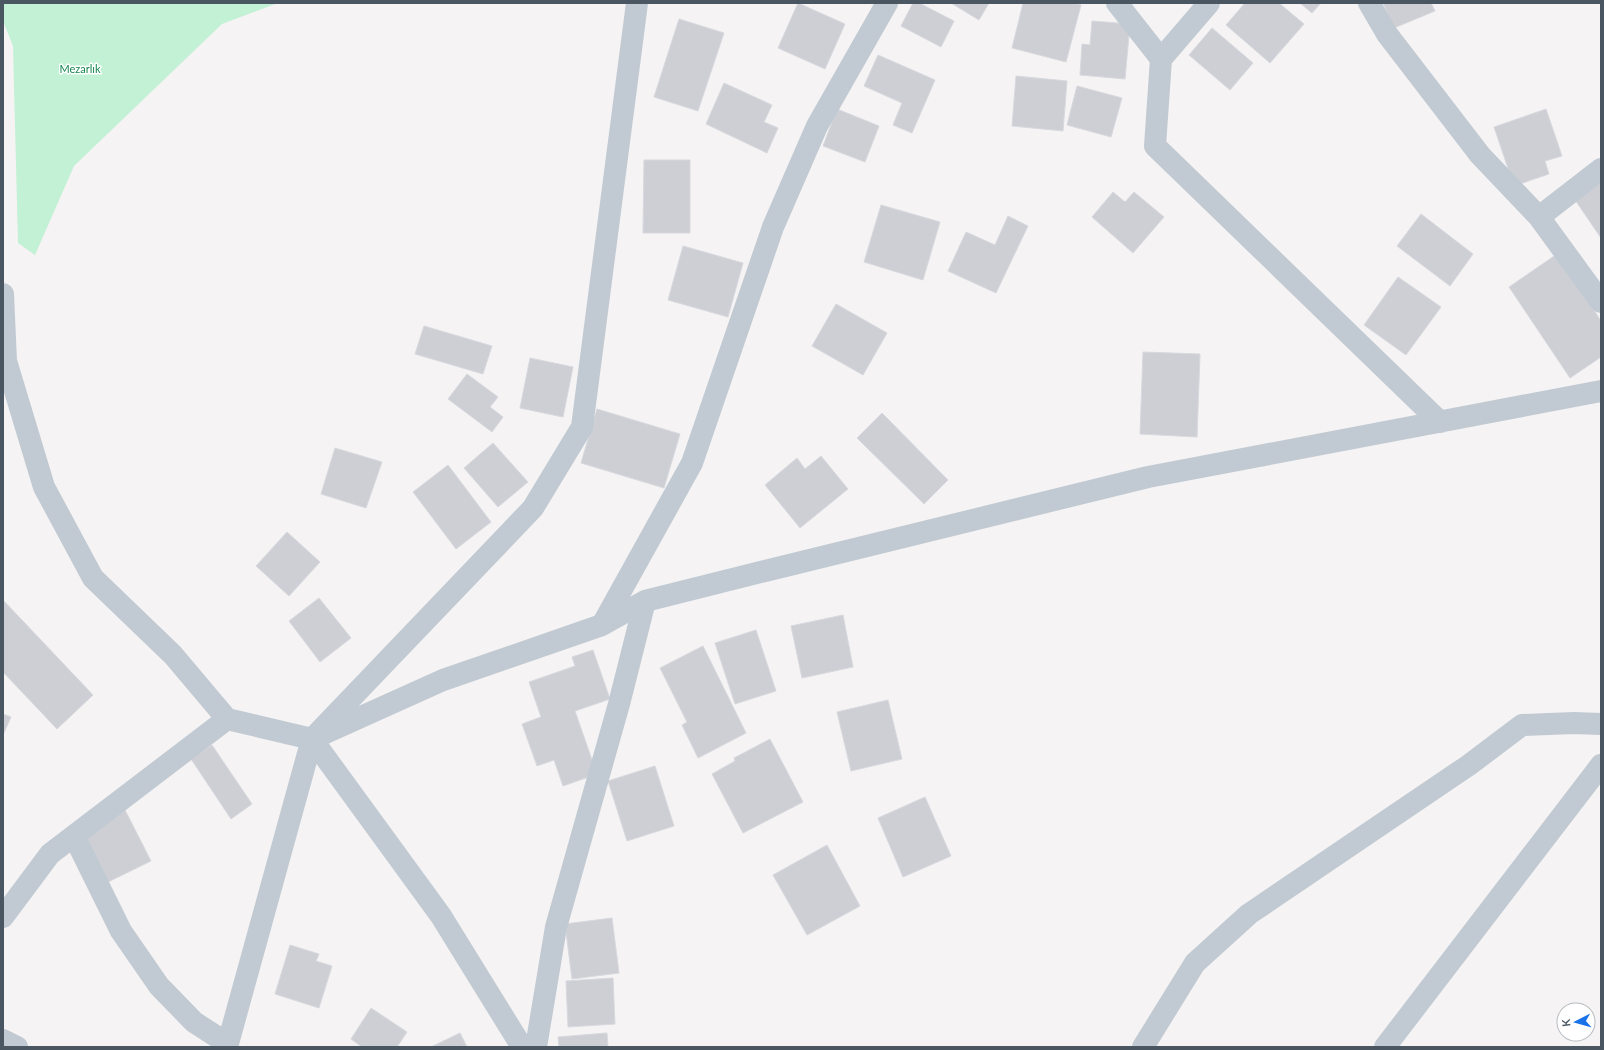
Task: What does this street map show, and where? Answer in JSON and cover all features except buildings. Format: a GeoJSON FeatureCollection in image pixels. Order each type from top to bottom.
{"type":"FeatureCollection","features":[{"type":"Feature","properties":{"kind":"street"},"geometry":{"type":"LineString","coordinates":[[74,836],[120,931],[159,986],[194,1022],[228,1046],[312,739],[533,508],[582,428],[637,3]]}},
{"type":"Feature","properties":{"kind":"street"},"geometry":{"type":"LineString","coordinates":[[602,625],[692,463],[773,227],[816,126],[887,3]]}},
{"type":"Feature","properties":{"kind":"street"},"geometry":{"type":"LineString","coordinates":[[1116,3],[1161,59]]}},
{"type":"Feature","properties":{"kind":"street"},"geometry":{"type":"LineString","coordinates":[[1209,3],[1161,59],[1155,146],[1440,422]]}},
{"type":"Feature","properties":{"kind":"street"},"geometry":{"type":"LineString","coordinates":[[1369,3],[1387,34],[1480,155],[1539,217],[1601,302]]}},
{"type":"Feature","properties":{"kind":"street"},"geometry":{"type":"LineString","coordinates":[[1539,217],[1601,170]]}},
{"type":"Feature","properties":{"kind":"street"},"geometry":{"type":"LineString","coordinates":[[3,294],[6,361],[44,488],[93,578],[173,655],[227,719],[312,739],[443,680],[602,625],[645,602],[765,570],[1148,477],[1601,391]]}},
{"type":"Feature","properties":{"kind":"street"},"geometry":{"type":"LineString","coordinates":[[536,1047],[556,927],[617,712],[645,602]]}},
{"type":"Feature","properties":{"kind":"street"},"geometry":{"type":"LineString","coordinates":[[7,902],[50,854],[227,719]]}},
{"type":"Feature","properties":{"kind":"street"},"geometry":{"type":"LineString","coordinates":[[1143,1047],[1195,963],[1249,914],[1469,764],[1522,725],[1574,723],[1601,724]]}},
{"type":"Feature","properties":{"kind":"street"},"geometry":{"type":"LineString","coordinates":[[312,739],[441,916],[522,1047]]}},
{"type":"Feature","properties":{"kind":"street"},"geometry":{"type":"LineString","coordinates":[[1384,1047],[1601,765]]}},
{"type":"Feature","properties":{"kind":"street"},"geometry":{"type":"LineString","coordinates":[[3,1040],[17,1047]]}},
{"type":"Feature","properties":{"kind":"green space","name":"Mezarlık"},"geometry":{"type":"Polygon","coordinates":[[[3,3],[278,3],[222,24],[74,166],[35,255],[18,243],[13,46],[3,21],[3,3]]]}}]}
